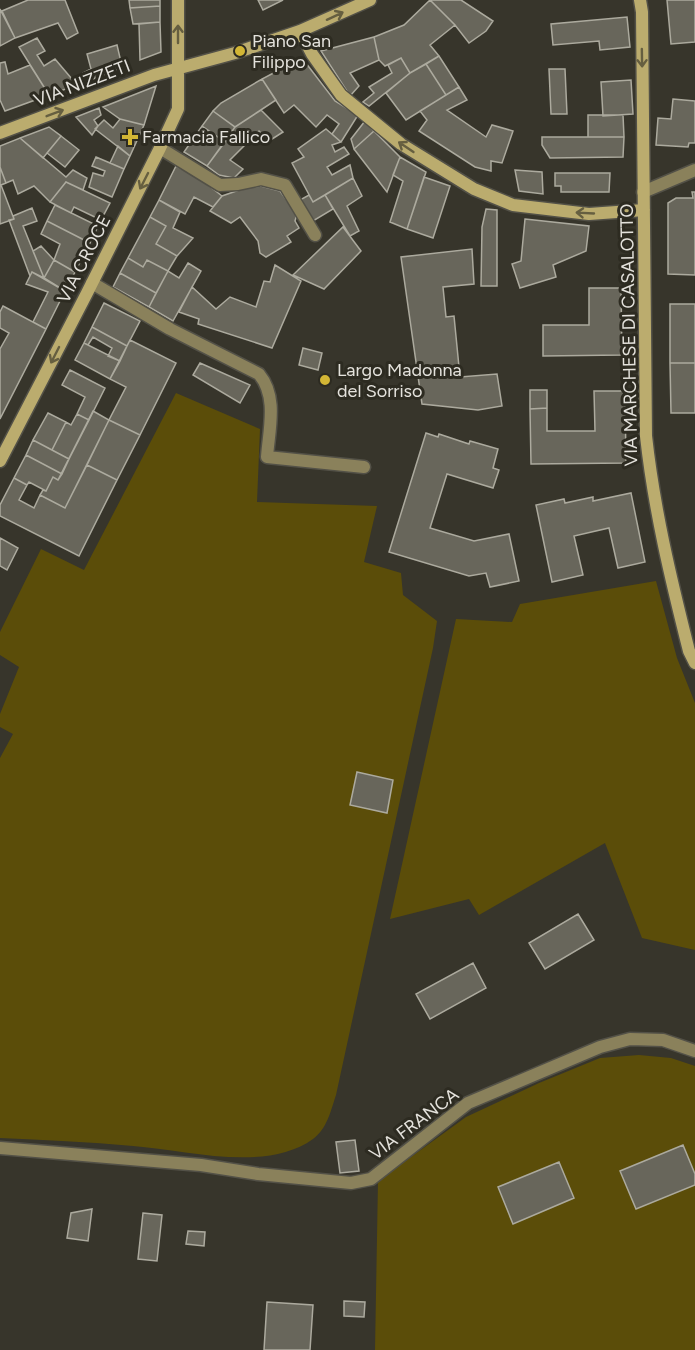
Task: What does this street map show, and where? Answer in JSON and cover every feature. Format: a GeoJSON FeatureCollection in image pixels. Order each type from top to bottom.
{"type":"FeatureCollection","features":[{"type":"Feature","properties":{"kind":"street","name":"VIA CROCE"},"geometry":{"type":"LineString","coordinates":[[0,461],[178,109],[178,0]]}},
{"type":"Feature","properties":{"kind":"street","name":"VIA NIZZETI"},"geometry":{"type":"LineString","coordinates":[[0,133],[178,67],[235,53],[300,31],[370,0]]}},
{"type":"Feature","properties":{"kind":"street","name":"VIA MARCHESE DI CASALOTTO"},"geometry":{"type":"LineString","coordinates":[[640,0],[646,436],[666,561],[689,651],[695,663]]}},
{"type":"Feature","properties":{"kind":"street"},"geometry":{"type":"LineString","coordinates":[[300,31],[312,54],[341,95],[401,144],[474,189],[513,205],[589,214],[644,210]]}},
{"type":"Feature","properties":{"kind":"street"},"geometry":{"type":"LineString","coordinates":[[160,148],[220,185],[261,179],[285,185],[315,235]]}},
{"type":"Feature","properties":{"kind":"street"},"geometry":{"type":"LineString","coordinates":[[644,192],[695,170]]}},
{"type":"Feature","properties":{"kind":"street"},"geometry":{"type":"LineString","coordinates":[[92,283],[170,329],[259,375],[267,384],[272,399],[267,457],[364,467]]}},
{"type":"Feature","properties":{"kind":"street","name":"VIA FRANCA"},"geometry":{"type":"LineString","coordinates":[[0,1148],[201,1165],[351,1184],[371,1179],[468,1103],[600,1047],[630,1039],[663,1040],[695,1051]]}},
{"type":"Feature","properties":{"kind":"shaded area"},"geometry":{"type":"Polygon","coordinates":[[[176,393],[260,429],[257,502],[377,506],[364,562],[401,573],[403,595],[437,621],[336,1095],[328,1119],[318,1135],[294,1149],[272,1155],[225,1157],[154,1148],[0,1138],[0,758],[13,734],[0,727],[0,714],[19,667],[0,655],[0,632],[41,549],[84,570],[176,393]]]}},
{"type":"Feature","properties":{"kind":"shaded area"},"geometry":{"type":"Polygon","coordinates":[[[656,581],[677,658],[695,703],[695,950],[642,938],[605,843],[479,915],[469,899],[390,919],[456,619],[512,622],[520,604],[656,581]]]}},
{"type":"Feature","properties":{"kind":"shaded area"},"geometry":{"type":"Polygon","coordinates":[[[639,1055],[671,1058],[695,1066],[695,1350],[375,1350],[378,1181],[466,1117],[600,1058],[639,1055]]]}},
{"type":"Feature","properties":{"kind":"building"},"geometry":{"type":"Polygon","coordinates":[[[28,0],[65,0],[78,33],[67,39],[58,23],[15,38],[2,11],[28,0]]]}},
{"type":"Feature","properties":{"kind":"building"},"geometry":{"type":"Polygon","coordinates":[[[129,0],[160,0],[160,6],[130,8],[129,0]]]}},
{"type":"Feature","properties":{"kind":"building"},"geometry":{"type":"Polygon","coordinates":[[[258,0],[283,0],[263,10],[258,0]]]}},
{"type":"Feature","properties":{"kind":"building"},"geometry":{"type":"Polygon","coordinates":[[[430,0],[455,25],[430,45],[439,56],[410,73],[401,58],[385,66],[379,60],[374,37],[404,25],[430,0]]]}},
{"type":"Feature","properties":{"kind":"building"},"geometry":{"type":"Polygon","coordinates":[[[430,0],[461,0],[493,21],[486,31],[469,43],[430,0]]]}},
{"type":"Feature","properties":{"kind":"building"},"geometry":{"type":"Polygon","coordinates":[[[667,0],[695,0],[695,42],[671,44],[667,0]]]}},
{"type":"Feature","properties":{"kind":"building"},"geometry":{"type":"Polygon","coordinates":[[[160,6],[160,22],[133,24],[130,8],[160,6]]]}},
{"type":"Feature","properties":{"kind":"building"},"geometry":{"type":"Polygon","coordinates":[[[0,9],[15,38],[0,46],[0,9]]]}},
{"type":"Feature","properties":{"kind":"building"},"geometry":{"type":"Polygon","coordinates":[[[627,17],[630,47],[600,50],[599,41],[553,45],[551,24],[627,17]]]}},
{"type":"Feature","properties":{"kind":"building"},"geometry":{"type":"Polygon","coordinates":[[[160,22],[161,52],[140,60],[139,24],[160,22]]]}},
{"type":"Feature","properties":{"kind":"building"},"geometry":{"type":"Polygon","coordinates":[[[374,37],[379,60],[350,73],[359,86],[350,96],[321,51],[374,37]]]}},
{"type":"Feature","properties":{"kind":"building"},"geometry":{"type":"Polygon","coordinates":[[[37,38],[45,51],[37,55],[44,66],[55,59],[77,85],[49,95],[19,47],[37,38]]]}},
{"type":"Feature","properties":{"kind":"building"},"geometry":{"type":"Polygon","coordinates":[[[117,45],[121,62],[114,63],[118,69],[88,81],[83,73],[91,69],[87,54],[117,45]]]}},
{"type":"Feature","properties":{"kind":"building"},"geometry":{"type":"Polygon","coordinates":[[[439,56],[459,87],[446,95],[426,64],[439,56]]]}},
{"type":"Feature","properties":{"kind":"building"},"geometry":{"type":"Polygon","coordinates":[[[302,58],[335,101],[358,115],[341,142],[332,134],[339,124],[327,115],[316,127],[294,105],[284,113],[262,79],[302,58]]]}},
{"type":"Feature","properties":{"kind":"building"},"geometry":{"type":"Polygon","coordinates":[[[401,58],[410,73],[369,106],[363,102],[374,93],[369,87],[392,73],[388,65],[401,58]]]}},
{"type":"Feature","properties":{"kind":"building"},"geometry":{"type":"Polygon","coordinates":[[[5,62],[8,74],[30,65],[49,95],[5,111],[0,100],[0,63],[5,62]]]}},
{"type":"Feature","properties":{"kind":"building"},"geometry":{"type":"Polygon","coordinates":[[[426,64],[446,95],[406,120],[386,93],[410,73],[426,64]]]}},
{"type":"Feature","properties":{"kind":"building"},"geometry":{"type":"Polygon","coordinates":[[[549,69],[565,69],[567,114],[551,114],[549,69]]]}},
{"type":"Feature","properties":{"kind":"building"},"geometry":{"type":"Polygon","coordinates":[[[262,79],[276,100],[235,127],[213,111],[221,103],[262,79]]]}},
{"type":"Feature","properties":{"kind":"building"},"geometry":{"type":"Polygon","coordinates":[[[631,80],[633,114],[603,116],[601,82],[631,80]]]}},
{"type":"Feature","properties":{"kind":"building"},"geometry":{"type":"Polygon","coordinates":[[[156,86],[144,125],[120,119],[103,107],[156,86]]]}},
{"type":"Feature","properties":{"kind":"building"},"geometry":{"type":"Polygon","coordinates":[[[459,87],[467,100],[447,110],[486,137],[492,125],[513,131],[502,163],[491,161],[491,171],[475,167],[419,131],[427,120],[420,111],[459,87]]]}},
{"type":"Feature","properties":{"kind":"building"},"geometry":{"type":"Polygon","coordinates":[[[673,99],[695,101],[695,143],[689,143],[688,147],[656,145],[658,118],[671,119],[673,99]]]}},
{"type":"Feature","properties":{"kind":"building"},"geometry":{"type":"Polygon","coordinates":[[[99,108],[101,115],[94,120],[98,126],[92,135],[76,117],[99,108]]]}},
{"type":"Feature","properties":{"kind":"building"},"geometry":{"type":"Polygon","coordinates":[[[261,110],[283,132],[269,141],[259,131],[230,160],[243,169],[234,178],[219,175],[207,166],[235,127],[261,110]]]}},
{"type":"Feature","properties":{"kind":"building"},"geometry":{"type":"Polygon","coordinates":[[[213,111],[235,127],[225,142],[202,126],[213,111]]]}},
{"type":"Feature","properties":{"kind":"building"},"geometry":{"type":"Polygon","coordinates":[[[588,115],[623,115],[624,137],[588,137],[588,115]]]}},
{"type":"Feature","properties":{"kind":"building"},"geometry":{"type":"Polygon","coordinates":[[[120,119],[144,125],[130,156],[95,129],[104,120],[113,128],[120,119]]]}},
{"type":"Feature","properties":{"kind":"building"},"geometry":{"type":"Polygon","coordinates":[[[365,121],[374,131],[354,149],[351,139],[365,121]]]}},
{"type":"Feature","properties":{"kind":"building"},"geometry":{"type":"Polygon","coordinates":[[[202,126],[225,142],[207,166],[184,152],[202,126]]]}},
{"type":"Feature","properties":{"kind":"building"},"geometry":{"type":"Polygon","coordinates":[[[49,127],[61,136],[43,158],[20,138],[49,127]]]}},
{"type":"Feature","properties":{"kind":"building"},"geometry":{"type":"Polygon","coordinates":[[[326,129],[341,142],[332,145],[335,152],[344,147],[349,154],[327,167],[332,175],[350,165],[353,178],[313,202],[292,163],[304,157],[298,149],[326,129]]]}},
{"type":"Feature","properties":{"kind":"building"},"geometry":{"type":"Polygon","coordinates":[[[374,131],[400,157],[387,192],[354,149],[374,131]]]}},
{"type":"Feature","properties":{"kind":"building"},"geometry":{"type":"Polygon","coordinates":[[[61,136],[79,150],[65,167],[47,153],[61,136]]]}},
{"type":"Feature","properties":{"kind":"building"},"geometry":{"type":"Polygon","coordinates":[[[542,137],[624,137],[623,157],[550,158],[542,145],[542,137]]]}},
{"type":"Feature","properties":{"kind":"building"},"geometry":{"type":"Polygon","coordinates":[[[20,138],[66,177],[73,170],[87,178],[83,190],[66,182],[50,202],[34,186],[18,194],[13,180],[6,183],[0,167],[0,146],[20,138]]]}},
{"type":"Feature","properties":{"kind":"building"},"geometry":{"type":"Polygon","coordinates":[[[118,146],[130,156],[124,169],[110,163],[118,146]]]}},
{"type":"Feature","properties":{"kind":"building"},"geometry":{"type":"Polygon","coordinates":[[[96,157],[124,169],[112,197],[89,187],[93,173],[103,176],[105,171],[92,166],[96,157]]]}},
{"type":"Feature","properties":{"kind":"building"},"geometry":{"type":"Polygon","coordinates":[[[400,157],[426,172],[407,229],[390,222],[403,181],[393,175],[400,157]]]}},
{"type":"Feature","properties":{"kind":"building"},"geometry":{"type":"Polygon","coordinates":[[[176,166],[198,177],[222,196],[213,207],[194,197],[185,214],[159,200],[176,166]]]}},
{"type":"Feature","properties":{"kind":"building"},"geometry":{"type":"Polygon","coordinates":[[[0,167],[6,183],[1,185],[14,219],[0,224],[0,167]]]}},
{"type":"Feature","properties":{"kind":"building"},"geometry":{"type":"Polygon","coordinates":[[[515,170],[542,172],[543,194],[519,191],[515,170]]]}},
{"type":"Feature","properties":{"kind":"building"},"geometry":{"type":"Polygon","coordinates":[[[555,173],[610,173],[609,192],[561,192],[561,186],[555,186],[555,173]]]}},
{"type":"Feature","properties":{"kind":"building"},"geometry":{"type":"Polygon","coordinates":[[[424,177],[450,186],[433,238],[407,229],[424,177]]]}},
{"type":"Feature","properties":{"kind":"building"},"geometry":{"type":"Polygon","coordinates":[[[353,178],[362,196],[347,206],[359,231],[350,236],[325,195],[353,178]]]}},
{"type":"Feature","properties":{"kind":"building"},"geometry":{"type":"Polygon","coordinates":[[[66,182],[110,203],[101,220],[74,207],[71,213],[50,202],[66,182]]]}},
{"type":"Feature","properties":{"kind":"building"},"geometry":{"type":"Polygon","coordinates":[[[261,186],[280,191],[297,214],[295,221],[299,228],[287,236],[291,242],[266,257],[260,253],[258,241],[240,217],[231,223],[210,211],[222,196],[245,188],[261,186]]]}},
{"type":"Feature","properties":{"kind":"building"},"geometry":{"type":"Polygon","coordinates":[[[692,192],[695,192],[695,275],[668,274],[668,203],[676,198],[693,198],[692,192]]]}},
{"type":"Feature","properties":{"kind":"building"},"geometry":{"type":"Polygon","coordinates":[[[309,195],[313,202],[325,195],[333,209],[313,221],[300,200],[309,195]]]}},
{"type":"Feature","properties":{"kind":"building"},"geometry":{"type":"Polygon","coordinates":[[[159,200],[180,212],[173,228],[193,238],[177,256],[156,244],[166,226],[150,217],[159,200]]]}},
{"type":"Feature","properties":{"kind":"building"},"geometry":{"type":"Polygon","coordinates":[[[55,205],[98,226],[90,243],[47,221],[55,205]]]}},
{"type":"Feature","properties":{"kind":"building"},"geometry":{"type":"Polygon","coordinates":[[[32,208],[37,221],[23,226],[44,278],[32,272],[30,276],[9,220],[32,208]]]}},
{"type":"Feature","properties":{"kind":"building"},"geometry":{"type":"Polygon","coordinates":[[[486,209],[497,210],[497,286],[481,286],[482,227],[486,209]]]}},
{"type":"Feature","properties":{"kind":"building"},"geometry":{"type":"Polygon","coordinates":[[[150,217],[166,226],[156,244],[177,256],[168,271],[147,260],[143,267],[128,258],[150,217]]]}},
{"type":"Feature","properties":{"kind":"building"},"geometry":{"type":"Polygon","coordinates":[[[525,219],[589,226],[586,251],[553,265],[556,277],[520,288],[512,264],[521,261],[525,219]]]}},
{"type":"Feature","properties":{"kind":"building"},"geometry":{"type":"Polygon","coordinates":[[[47,221],[90,243],[75,272],[54,260],[60,244],[41,234],[47,221]]]}},
{"type":"Feature","properties":{"kind":"building"},"geometry":{"type":"Polygon","coordinates":[[[343,227],[361,251],[324,289],[293,275],[343,227]]]}},
{"type":"Feature","properties":{"kind":"building"},"geometry":{"type":"Polygon","coordinates":[[[41,246],[54,260],[44,278],[33,251],[41,246]]]}},
{"type":"Feature","properties":{"kind":"building"},"geometry":{"type":"Polygon","coordinates":[[[472,249],[474,284],[443,287],[446,317],[454,316],[460,377],[497,374],[502,406],[478,410],[422,404],[401,257],[472,249]]]}},
{"type":"Feature","properties":{"kind":"building"},"geometry":{"type":"Polygon","coordinates":[[[128,258],[143,267],[147,260],[168,271],[156,293],[120,273],[128,258]]]}},
{"type":"Feature","properties":{"kind":"building"},"geometry":{"type":"Polygon","coordinates":[[[54,260],[75,272],[65,291],[44,278],[54,260]]]}},
{"type":"Feature","properties":{"kind":"building"},"geometry":{"type":"Polygon","coordinates":[[[188,263],[201,271],[173,321],[149,307],[168,271],[179,278],[188,263]]]}},
{"type":"Feature","properties":{"kind":"building"},"geometry":{"type":"Polygon","coordinates":[[[275,265],[301,281],[272,348],[198,324],[199,319],[179,312],[192,287],[216,309],[230,297],[256,307],[264,281],[270,282],[275,265]]]}},
{"type":"Feature","properties":{"kind":"building"},"geometry":{"type":"Polygon","coordinates":[[[32,272],[65,291],[46,329],[33,322],[48,292],[26,284],[32,272]]]}},
{"type":"Feature","properties":{"kind":"building"},"geometry":{"type":"Polygon","coordinates":[[[120,273],[156,293],[149,307],[113,287],[120,273]]]}},
{"type":"Feature","properties":{"kind":"building"},"geometry":{"type":"Polygon","coordinates":[[[589,288],[621,288],[622,355],[543,356],[543,325],[589,325],[589,288]]]}},
{"type":"Feature","properties":{"kind":"building"},"geometry":{"type":"Polygon","coordinates":[[[104,303],[140,321],[127,346],[92,327],[104,303]]]}},
{"type":"Feature","properties":{"kind":"building"},"geometry":{"type":"Polygon","coordinates":[[[670,304],[695,304],[695,363],[670,363],[670,304]]]}},
{"type":"Feature","properties":{"kind":"building"},"geometry":{"type":"Polygon","coordinates":[[[3,306],[46,329],[0,419],[0,349],[9,333],[0,328],[0,312],[3,306]]]}},
{"type":"Feature","properties":{"kind":"building"},"geometry":{"type":"Polygon","coordinates":[[[92,327],[127,346],[120,361],[108,356],[112,348],[93,337],[88,345],[84,343],[92,327]]]}},
{"type":"Feature","properties":{"kind":"building"},"geometry":{"type":"Polygon","coordinates":[[[130,340],[176,363],[140,435],[109,420],[126,387],[110,379],[130,340]]]}},
{"type":"Feature","properties":{"kind":"building"},"geometry":{"type":"Polygon","coordinates":[[[84,343],[120,361],[110,379],[75,360],[84,343]]]}},
{"type":"Feature","properties":{"kind":"building"},"geometry":{"type":"Polygon","coordinates":[[[303,348],[322,353],[318,370],[299,365],[303,348]]]}},
{"type":"Feature","properties":{"kind":"building"},"geometry":{"type":"Polygon","coordinates":[[[200,363],[250,385],[240,403],[193,375],[200,363]]]}},
{"type":"Feature","properties":{"kind":"building"},"geometry":{"type":"Polygon","coordinates":[[[670,363],[695,363],[695,413],[671,413],[670,363]]]}},
{"type":"Feature","properties":{"kind":"building"},"geometry":{"type":"Polygon","coordinates":[[[70,370],[105,388],[89,420],[77,414],[85,397],[62,385],[70,370]]]}},
{"type":"Feature","properties":{"kind":"building"},"geometry":{"type":"Polygon","coordinates":[[[530,390],[547,390],[547,408],[530,409],[530,390]]]}},
{"type":"Feature","properties":{"kind":"building"},"geometry":{"type":"Polygon","coordinates":[[[594,391],[625,391],[626,463],[531,464],[530,409],[547,408],[547,431],[595,431],[594,391]]]}},
{"type":"Feature","properties":{"kind":"building"},"geometry":{"type":"Polygon","coordinates":[[[93,411],[109,420],[65,508],[40,495],[43,490],[46,491],[53,477],[58,480],[93,411]]]}},
{"type":"Feature","properties":{"kind":"building"},"geometry":{"type":"Polygon","coordinates":[[[48,413],[66,422],[52,450],[33,440],[48,413]]]}},
{"type":"Feature","properties":{"kind":"building"},"geometry":{"type":"Polygon","coordinates":[[[77,414],[89,420],[69,459],[52,450],[66,422],[71,425],[77,414]]]}},
{"type":"Feature","properties":{"kind":"building"},"geometry":{"type":"Polygon","coordinates":[[[109,420],[140,435],[117,480],[87,465],[109,420]]]}},
{"type":"Feature","properties":{"kind":"building"},"geometry":{"type":"Polygon","coordinates":[[[426,433],[438,437],[439,434],[469,444],[470,441],[498,449],[493,468],[499,470],[493,488],[447,474],[430,528],[474,541],[509,534],[519,581],[490,587],[486,573],[469,576],[389,552],[426,433]]]}},
{"type":"Feature","properties":{"kind":"building"},"geometry":{"type":"Polygon","coordinates":[[[33,440],[69,459],[62,474],[26,455],[33,440]]]}},
{"type":"Feature","properties":{"kind":"building"},"geometry":{"type":"Polygon","coordinates":[[[26,455],[62,474],[58,480],[53,477],[46,491],[29,482],[27,485],[14,478],[26,455]]]}},
{"type":"Feature","properties":{"kind":"building"},"geometry":{"type":"Polygon","coordinates":[[[87,465],[117,480],[79,556],[0,516],[0,505],[14,478],[27,485],[19,500],[34,508],[40,495],[65,508],[87,465]]]}},
{"type":"Feature","properties":{"kind":"building"},"geometry":{"type":"Polygon","coordinates":[[[631,493],[645,562],[618,568],[609,528],[574,536],[583,575],[552,582],[536,505],[564,499],[565,503],[593,497],[593,501],[631,493]]]}},
{"type":"Feature","properties":{"kind":"building"},"geometry":{"type":"Polygon","coordinates":[[[0,538],[18,548],[7,570],[0,566],[0,538]]]}},
{"type":"Feature","properties":{"kind":"building"},"geometry":{"type":"Polygon","coordinates":[[[357,772],[393,780],[387,813],[350,805],[357,772]]]}},
{"type":"Feature","properties":{"kind":"building"},"geometry":{"type":"Polygon","coordinates":[[[578,914],[594,940],[545,969],[529,943],[578,914]]]}},
{"type":"Feature","properties":{"kind":"building"},"geometry":{"type":"Polygon","coordinates":[[[473,963],[486,988],[430,1019],[416,994],[473,963]]]}},
{"type":"Feature","properties":{"kind":"building"},"geometry":{"type":"Polygon","coordinates":[[[355,1140],[359,1171],[340,1173],[336,1142],[355,1140]]]}},
{"type":"Feature","properties":{"kind":"building"},"geometry":{"type":"Polygon","coordinates":[[[683,1145],[695,1174],[695,1185],[636,1209],[620,1171],[683,1145]]]}},
{"type":"Feature","properties":{"kind":"building"},"geometry":{"type":"Polygon","coordinates":[[[559,1162],[574,1198],[513,1224],[498,1187],[559,1162]]]}},
{"type":"Feature","properties":{"kind":"building"},"geometry":{"type":"Polygon","coordinates":[[[92,1209],[88,1241],[67,1238],[71,1213],[92,1209]]]}},
{"type":"Feature","properties":{"kind":"building"},"geometry":{"type":"Polygon","coordinates":[[[143,1213],[162,1215],[157,1261],[138,1259],[143,1213]]]}},
{"type":"Feature","properties":{"kind":"building"},"geometry":{"type":"Polygon","coordinates":[[[188,1231],[205,1232],[204,1246],[186,1244],[188,1231]]]}},
{"type":"Feature","properties":{"kind":"building"},"geometry":{"type":"Polygon","coordinates":[[[344,1301],[365,1302],[364,1317],[344,1316],[344,1301]]]}},
{"type":"Feature","properties":{"kind":"building"},"geometry":{"type":"Polygon","coordinates":[[[267,1302],[313,1305],[310,1350],[264,1350],[267,1302]]]}},
{"type":"Feature","properties":{"kind":"place","name":"Piano San Filippo"},"geometry":{"type":"Point","coordinates":[240,51]}},
{"type":"Feature","properties":{"kind":"place","name":"Farmacia Fallico"},"geometry":{"type":"Point","coordinates":[130,137]}},
{"type":"Feature","properties":{"kind":"place","name":"Largo Madonna del Sorriso"},"geometry":{"type":"Point","coordinates":[325,380]}}]}
